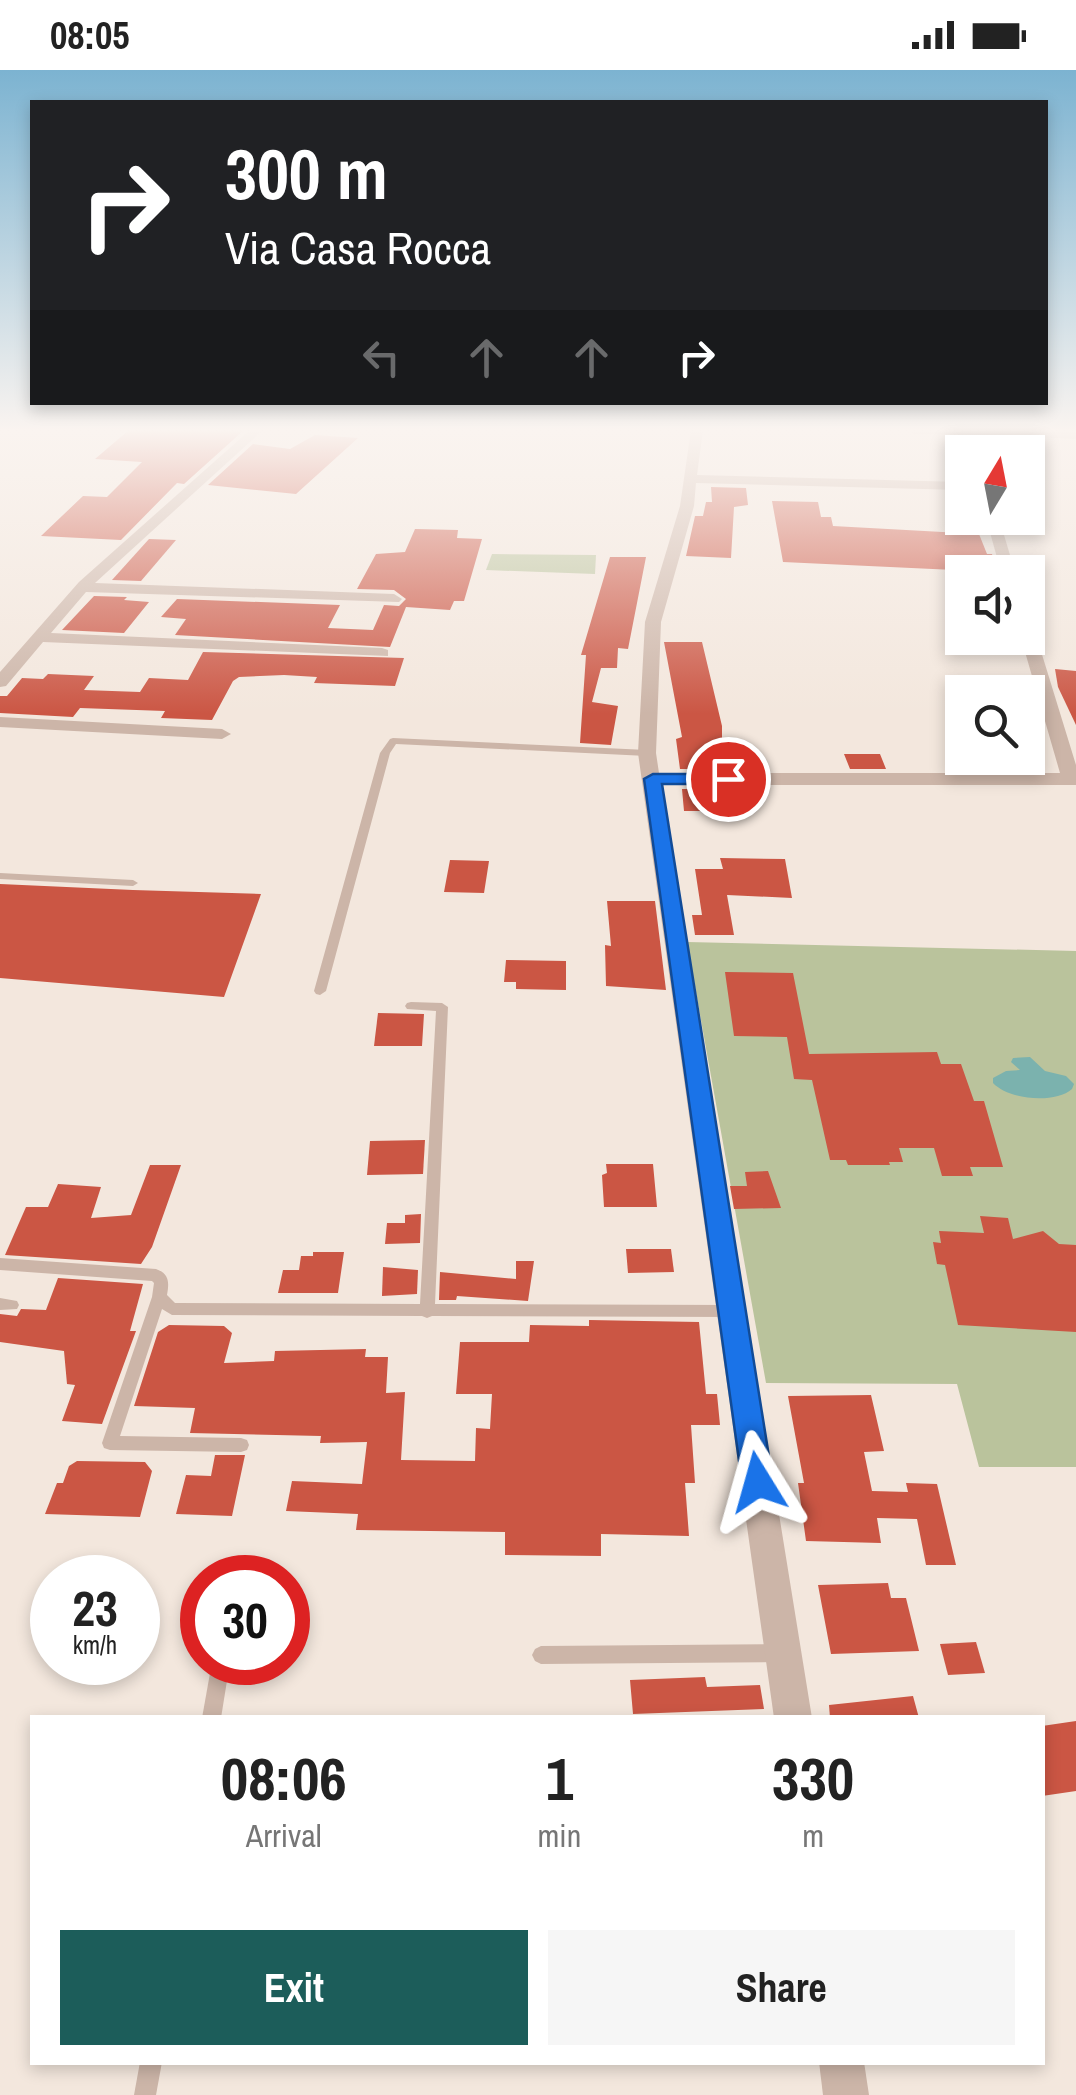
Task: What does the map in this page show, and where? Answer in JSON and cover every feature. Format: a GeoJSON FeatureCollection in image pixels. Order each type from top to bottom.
{"type":"FeatureCollection","features":[{"type":"Feature","properties":{"kind":"street"},"geometry":{"type":"LineString","coordinates":[[0,682],[82,587],[152,524]]}},
{"type":"Feature","properties":{"kind":"street"},"geometry":{"type":"LineString","coordinates":[[680,524],[653,622],[647,753],[793,1715]]}},
{"type":"Feature","properties":{"kind":"street"},"geometry":{"type":"LineString","coordinates":[[82,587],[394,599]]}},
{"type":"Feature","properties":{"kind":"street"},"geometry":{"type":"LineString","coordinates":[[36,637],[382,653]]}},
{"type":"Feature","properties":{"kind":"street"},"geometry":{"type":"LineString","coordinates":[[653,779],[1072,771],[1034,655]]}},
{"type":"Feature","properties":{"kind":"street"},"geometry":{"type":"LineString","coordinates":[[0,722],[222,734]]}},
{"type":"Feature","properties":{"kind":"street"},"geometry":{"type":"LineString","coordinates":[[841,2065],[846,2095]]}},
{"type":"Feature","properties":{"kind":"lane"},"geometry":{"type":"LineString","coordinates":[[320,991],[385,753],[393,742],[647,753]]}},
{"type":"Feature","properties":{"kind":"lane"},"geometry":{"type":"LineString","coordinates":[[0,876],[134,883]]}},
{"type":"Feature","properties":{"kind":"lane"},"geometry":{"type":"LineString","coordinates":[[411,1006],[442,1007],[427,1312]]}},
{"type":"Feature","properties":{"kind":"lane"},"geometry":{"type":"LineString","coordinates":[[0,1264],[156,1275],[162,1282],[159,1298],[110,1443],[241,1445]]}},
{"type":"Feature","properties":{"kind":"lane"},"geometry":{"type":"LineString","coordinates":[[159,1298],[172,1309],[734,1311]]}},
{"type":"Feature","properties":{"kind":"lane"},"geometry":{"type":"LineString","coordinates":[[541,1654],[784,1653]]}},
{"type":"Feature","properties":{"kind":"lane"},"geometry":{"type":"LineString","coordinates":[[211,1715],[216,1685]]}},
{"type":"Feature","properties":{"kind":"lane"},"geometry":{"type":"LineString","coordinates":[[145,2095],[150,2065]]}},
{"type":"Feature","properties":{"kind":"green space"},"geometry":{"type":"Polygon","coordinates":[[[492,554],[596,555],[595,574],[486,570],[492,554]]]}},
{"type":"Feature","properties":{"kind":"green space"},"geometry":{"type":"Polygon","coordinates":[[[687,942],[1076,951],[1076,1467],[979,1467],[957,1384],[766,1383],[687,942]]]}},
{"type":"Feature","properties":{"kind":"water"},"geometry":{"type":"Polygon","coordinates":[[[1030,1057],[1045,1071],[1066,1076],[1074,1084],[1072,1089],[1055,1097],[1032,1098],[1010,1093],[993,1083],[993,1078],[1006,1071],[1020,1070],[1011,1062],[1013,1058],[1030,1057]]]}},
{"type":"Feature","properties":{"kind":"building"},"geometry":{"type":"Polygon","coordinates":[[[53,524],[136,524],[121,540],[41,536],[53,524]]]}},
{"type":"Feature","properties":{"kind":"building"},"geometry":{"type":"Polygon","coordinates":[[[693,524],[733,524],[731,558],[686,556],[693,524]]]}},
{"type":"Feature","properties":{"kind":"building"},"geometry":{"type":"Polygon","coordinates":[[[776,524],[979,535],[987,554],[992,554],[945,555],[945,570],[783,562],[776,524]]]}},
{"type":"Feature","properties":{"kind":"building"},"geometry":{"type":"Polygon","coordinates":[[[415,529],[458,530],[457,538],[482,539],[464,601],[454,601],[450,610],[406,607],[390,647],[175,635],[186,619],[161,617],[177,599],[340,605],[328,628],[373,630],[384,605],[399,606],[406,599],[394,590],[357,589],[376,554],[405,552],[415,529]]]}},
{"type":"Feature","properties":{"kind":"building"},"geometry":{"type":"Polygon","coordinates":[[[149,539],[176,540],[141,581],[112,580],[149,539]]]}},
{"type":"Feature","properties":{"kind":"building"},"geometry":{"type":"Polygon","coordinates":[[[610,557],[646,557],[628,649],[618,648],[617,668],[601,668],[592,702],[618,706],[611,745],[580,743],[586,655],[581,655],[610,557]]]}},
{"type":"Feature","properties":{"kind":"building"},"geometry":{"type":"Polygon","coordinates":[[[94,596],[149,602],[124,633],[62,630],[94,596]]]}},
{"type":"Feature","properties":{"kind":"building"},"geometry":{"type":"Polygon","coordinates":[[[664,642],[702,642],[722,726],[722,757],[709,757],[710,769],[680,769],[676,739],[682,737],[664,642]]]}},
{"type":"Feature","properties":{"kind":"building"},"geometry":{"type":"Polygon","coordinates":[[[203,652],[404,658],[395,686],[314,683],[317,677],[284,675],[239,677],[212,720],[161,718],[165,711],[80,708],[73,717],[0,713],[0,696],[7,696],[22,678],[43,679],[48,674],[94,676],[84,690],[140,692],[149,678],[188,680],[203,652]]]}},
{"type":"Feature","properties":{"kind":"building"},"geometry":{"type":"Polygon","coordinates":[[[1055,669],[1076,671],[1076,725],[1058,687],[1055,669]]]}},
{"type":"Feature","properties":{"kind":"building"},"geometry":{"type":"Polygon","coordinates":[[[844,754],[880,754],[886,769],[850,769],[844,754]]]}},
{"type":"Feature","properties":{"kind":"building"},"geometry":{"type":"Polygon","coordinates":[[[682,789],[712,789],[719,811],[684,811],[682,789]]]}},
{"type":"Feature","properties":{"kind":"building"},"geometry":{"type":"Polygon","coordinates":[[[720,858],[785,859],[792,898],[727,895],[734,935],[695,935],[692,915],[702,915],[695,869],[723,869],[720,858]]]}},
{"type":"Feature","properties":{"kind":"building"},"geometry":{"type":"Polygon","coordinates":[[[450,860],[489,861],[484,893],[444,892],[450,860]]]}},
{"type":"Feature","properties":{"kind":"building"},"geometry":{"type":"Polygon","coordinates":[[[0,884],[261,894],[224,997],[0,978],[0,884]]]}},
{"type":"Feature","properties":{"kind":"building"},"geometry":{"type":"Polygon","coordinates":[[[607,901],[655,901],[666,990],[606,986],[605,945],[611,946],[607,901]]]}},
{"type":"Feature","properties":{"kind":"building"},"geometry":{"type":"Polygon","coordinates":[[[506,960],[566,961],[566,990],[516,989],[516,982],[504,982],[506,960]]]}},
{"type":"Feature","properties":{"kind":"building"},"geometry":{"type":"Polygon","coordinates":[[[725,972],[793,973],[809,1054],[937,1052],[941,1064],[961,1064],[974,1101],[984,1101],[1003,1167],[970,1167],[973,1176],[942,1176],[934,1148],[899,1148],[903,1162],[889,1162],[890,1165],[848,1165],[846,1160],[830,1160],[812,1080],[794,1079],[787,1037],[734,1036],[725,972]]]}},
{"type":"Feature","properties":{"kind":"building"},"geometry":{"type":"Polygon","coordinates":[[[378,1013],[424,1014],[422,1046],[374,1046],[378,1013]]]}},
{"type":"Feature","properties":{"kind":"building"},"geometry":{"type":"Polygon","coordinates":[[[425,1140],[423,1174],[367,1175],[370,1141],[425,1140]]]}},
{"type":"Feature","properties":{"kind":"building"},"geometry":{"type":"Polygon","coordinates":[[[606,1164],[653,1164],[657,1207],[604,1207],[602,1175],[607,1173],[606,1164]]]}},
{"type":"Feature","properties":{"kind":"building"},"geometry":{"type":"Polygon","coordinates":[[[150,1165],[181,1165],[152,1247],[141,1264],[5,1255],[26,1207],[48,1207],[58,1184],[101,1187],[91,1218],[131,1215],[150,1165]]]}},
{"type":"Feature","properties":{"kind":"building"},"geometry":{"type":"Polygon","coordinates":[[[768,1171],[781,1208],[734,1209],[730,1186],[747,1186],[745,1172],[768,1171]]]}},
{"type":"Feature","properties":{"kind":"building"},"geometry":{"type":"Polygon","coordinates":[[[421,1214],[420,1243],[385,1244],[387,1223],[405,1223],[405,1215],[421,1214]]]}},
{"type":"Feature","properties":{"kind":"building"},"geometry":{"type":"Polygon","coordinates":[[[980,1216],[1008,1218],[1013,1239],[1043,1231],[1059,1244],[1076,1245],[1076,1332],[958,1325],[945,1265],[937,1264],[933,1242],[941,1243],[939,1231],[984,1233],[980,1216]]]}},
{"type":"Feature","properties":{"kind":"building"},"geometry":{"type":"Polygon","coordinates":[[[626,1249],[671,1249],[674,1272],[628,1273],[626,1249]]]}},
{"type":"Feature","properties":{"kind":"building"},"geometry":{"type":"Polygon","coordinates":[[[313,1252],[344,1252],[338,1293],[278,1293],[283,1270],[299,1270],[301,1256],[313,1256],[313,1252]]]}},
{"type":"Feature","properties":{"kind":"building"},"geometry":{"type":"Polygon","coordinates":[[[516,1261],[534,1261],[528,1301],[457,1296],[456,1300],[439,1300],[440,1272],[516,1279],[516,1261]]]}},
{"type":"Feature","properties":{"kind":"building"},"geometry":{"type":"Polygon","coordinates":[[[383,1267],[418,1270],[417,1294],[382,1296],[383,1267]]]}},
{"type":"Feature","properties":{"kind":"building"},"geometry":{"type":"Polygon","coordinates":[[[58,1278],[143,1284],[130,1331],[136,1331],[102,1424],[62,1421],[75,1385],[67,1384],[64,1351],[0,1342],[0,1314],[17,1316],[21,1309],[46,1310],[58,1278]]]}},
{"type":"Feature","properties":{"kind":"building"},"geometry":{"type":"Polygon","coordinates":[[[589,1320],[699,1322],[706,1394],[717,1394],[720,1425],[691,1425],[695,1483],[685,1483],[689,1536],[601,1534],[601,1556],[505,1555],[505,1532],[356,1530],[358,1514],[286,1511],[292,1481],[362,1484],[367,1442],[320,1443],[321,1436],[190,1433],[195,1408],[134,1406],[158,1332],[169,1325],[224,1326],[232,1333],[224,1363],[274,1361],[275,1351],[366,1349],[365,1357],[388,1357],[386,1393],[405,1392],[401,1460],[475,1461],[476,1428],[490,1429],[492,1394],[456,1394],[460,1342],[529,1342],[530,1325],[589,1326],[589,1320]]]}},
{"type":"Feature","properties":{"kind":"building"},"geometry":{"type":"Polygon","coordinates":[[[871,1395],[884,1451],[864,1452],[872,1491],[908,1492],[906,1483],[937,1484],[956,1565],[926,1565],[917,1519],[877,1518],[881,1543],[806,1541],[798,1483],[804,1483],[788,1396],[871,1395]]]}},
{"type":"Feature","properties":{"kind":"building"},"geometry":{"type":"Polygon","coordinates":[[[215,1455],[245,1455],[232,1516],[176,1514],[186,1475],[211,1476],[215,1455]]]}},
{"type":"Feature","properties":{"kind":"building"},"geometry":{"type":"Polygon","coordinates":[[[77,1461],[145,1462],[152,1471],[140,1517],[45,1514],[57,1483],[63,1483],[69,1466],[77,1461]]]}},
{"type":"Feature","properties":{"kind":"building"},"geometry":{"type":"Polygon","coordinates":[[[888,1583],[891,1598],[906,1598],[919,1651],[831,1654],[818,1585],[888,1583]]]}},
{"type":"Feature","properties":{"kind":"building"},"geometry":{"type":"Polygon","coordinates":[[[976,1642],[985,1673],[948,1675],[940,1644],[976,1642]]]}},
{"type":"Feature","properties":{"kind":"building"},"geometry":{"type":"Polygon","coordinates":[[[705,1677],[707,1687],[760,1685],[764,1709],[633,1714],[630,1680],[705,1677]]]}},
{"type":"Feature","properties":{"kind":"building"},"geometry":{"type":"Polygon","coordinates":[[[913,1696],[918,1715],[830,1715],[829,1705],[913,1696]]]}},
{"type":"Feature","properties":{"kind":"building"},"geometry":{"type":"Polygon","coordinates":[[[1076,1721],[1076,1791],[1045,1796],[1045,1726],[1076,1721]]]}},
{"type":"Feature","properties":{"kind":"route"},"geometry":{"type":"LineString","coordinates":[[728,779],[653,779],[758,1482]]}}]}
